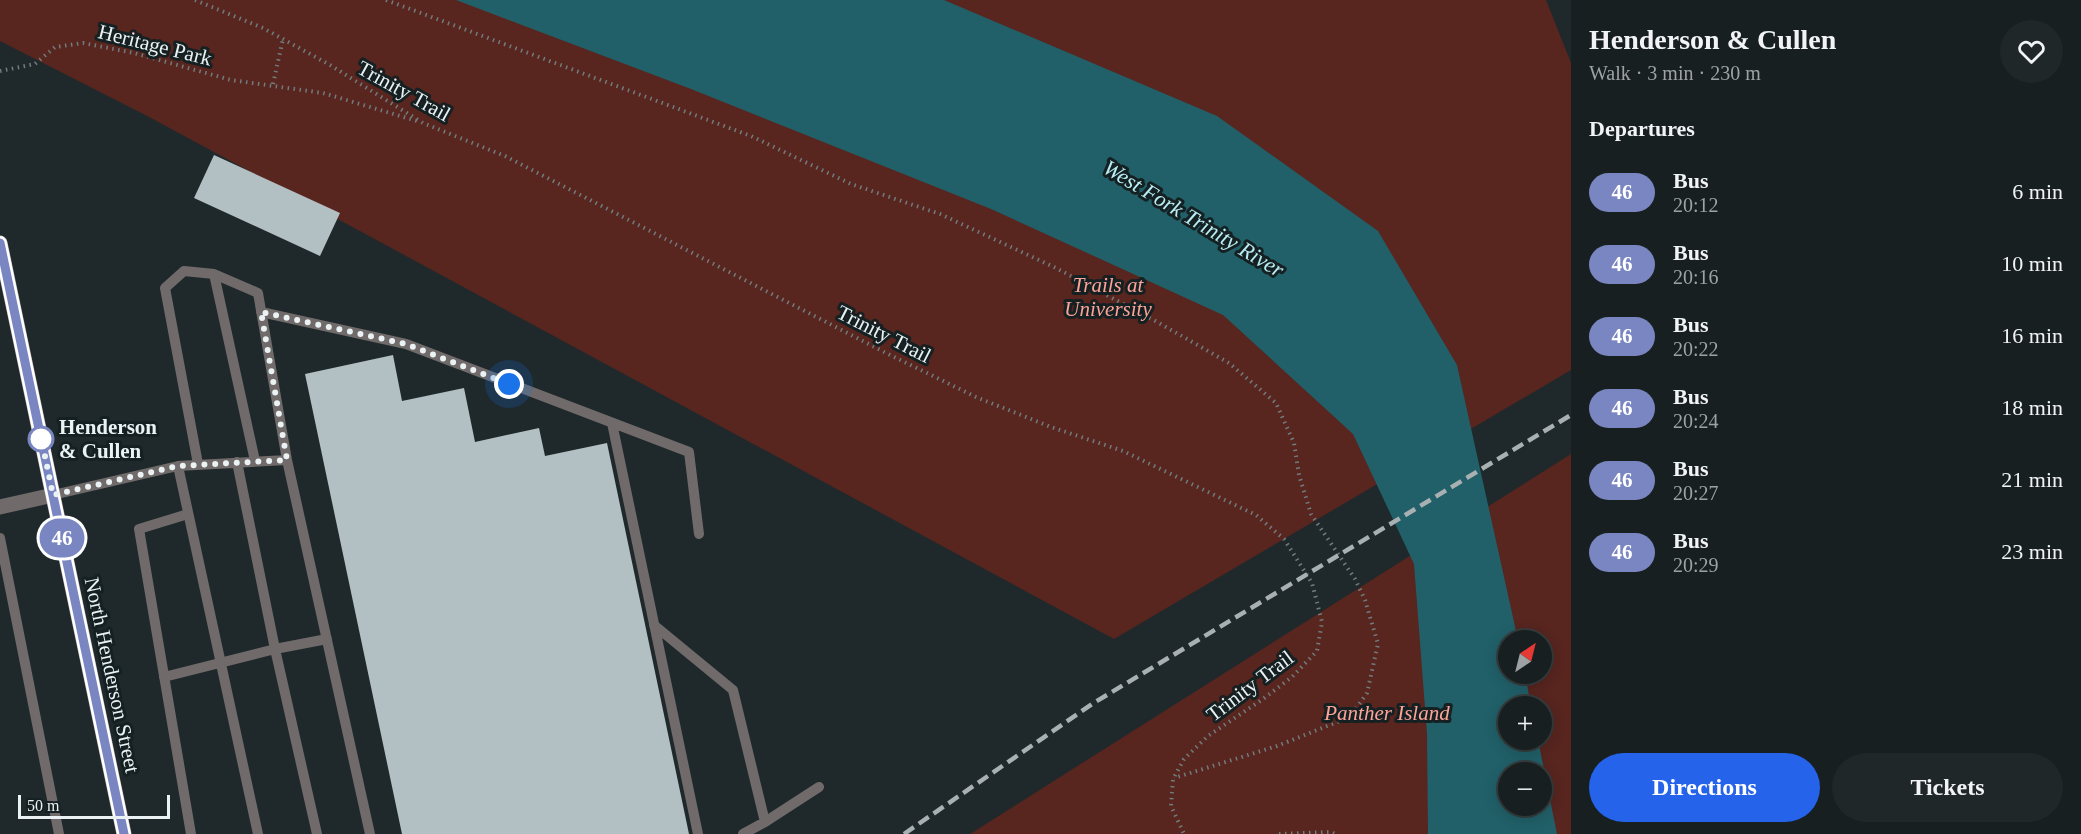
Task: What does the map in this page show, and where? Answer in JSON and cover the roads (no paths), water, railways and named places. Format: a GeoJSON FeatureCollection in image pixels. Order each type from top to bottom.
{"type":"FeatureCollection","features":[{"type":"Feature","properties":{"kind":"main road","name":"North Henderson Street"},"geometry":{"type":"LineString","coordinates":[[0,243],[124,834]]}},
{"type":"Feature","properties":{"kind":"street"},"geometry":{"type":"LineString","coordinates":[[0,507],[53,495]]}},
{"type":"Feature","properties":{"kind":"lane"},"geometry":{"type":"LineString","coordinates":[[198,464],[165,288],[184,271],[214,274],[258,293],[287,460],[370,834]]}},
{"type":"Feature","properties":{"kind":"lane"},"geometry":{"type":"LineString","coordinates":[[214,274],[255,461]]}},
{"type":"Feature","properties":{"kind":"lane"},"geometry":{"type":"LineString","coordinates":[[261,312],[406,344],[689,452],[699,534]]}},
{"type":"Feature","properties":{"kind":"lane"},"geometry":{"type":"LineString","coordinates":[[612,423],[698,834]]}},
{"type":"Feature","properties":{"kind":"lane"},"geometry":{"type":"LineString","coordinates":[[53,495],[178,466],[287,460]]}},
{"type":"Feature","properties":{"kind":"lane"},"geometry":{"type":"LineString","coordinates":[[237,462],[275,650],[317,834]]}},
{"type":"Feature","properties":{"kind":"lane"},"geometry":{"type":"LineString","coordinates":[[178,466],[258,834]]}},
{"type":"Feature","properties":{"kind":"lane"},"geometry":{"type":"LineString","coordinates":[[189,514],[139,529],[191,834]]}},
{"type":"Feature","properties":{"kind":"lane"},"geometry":{"type":"LineString","coordinates":[[0,538],[59,834]]}},
{"type":"Feature","properties":{"kind":"lane"},"geometry":{"type":"LineString","coordinates":[[654,625],[733,690],[765,822]]}},
{"type":"Feature","properties":{"kind":"lane"},"geometry":{"type":"LineString","coordinates":[[164,676],[327,639]]}},
{"type":"Feature","properties":{"kind":"lane"},"geometry":{"type":"LineString","coordinates":[[743,834],[819,787]]}},
{"type":"Feature","properties":{"kind":"water","name":"West Fork Trinity River"},"geometry":{"type":"Polygon","coordinates":[[[456,0],[944,0],[1217,116],[1378,231],[1457,365],[1516,630],[1498,630],[1498,684],[1527,684],[1529,696],[1498,696],[1498,750],[1540,750],[1542,762],[1498,762],[1498,816],[1552,816],[1552,809],[1557,834],[1428,834],[1427,734],[1414,564],[1353,434],[1223,315],[991,209],[691,89],[456,0]]]}},
{"type":"Feature","properties":{"kind":"railway"},"geometry":{"type":"LineString","coordinates":[[904,834],[1092,704],[1571,415]]}},
{"type":"Feature","properties":{"kind":"place","name":"Henderson & Cullen"},"geometry":{"type":"Point","coordinates":[41,439]}},
{"type":"Feature","properties":{"kind":"park label","name":"Trails at University"},"geometry":{"type":"Point","coordinates":[1108,297]}},
{"type":"Feature","properties":{"kind":"park label","name":"Panther Island"},"geometry":{"type":"Point","coordinates":[1387,713]}}]}
